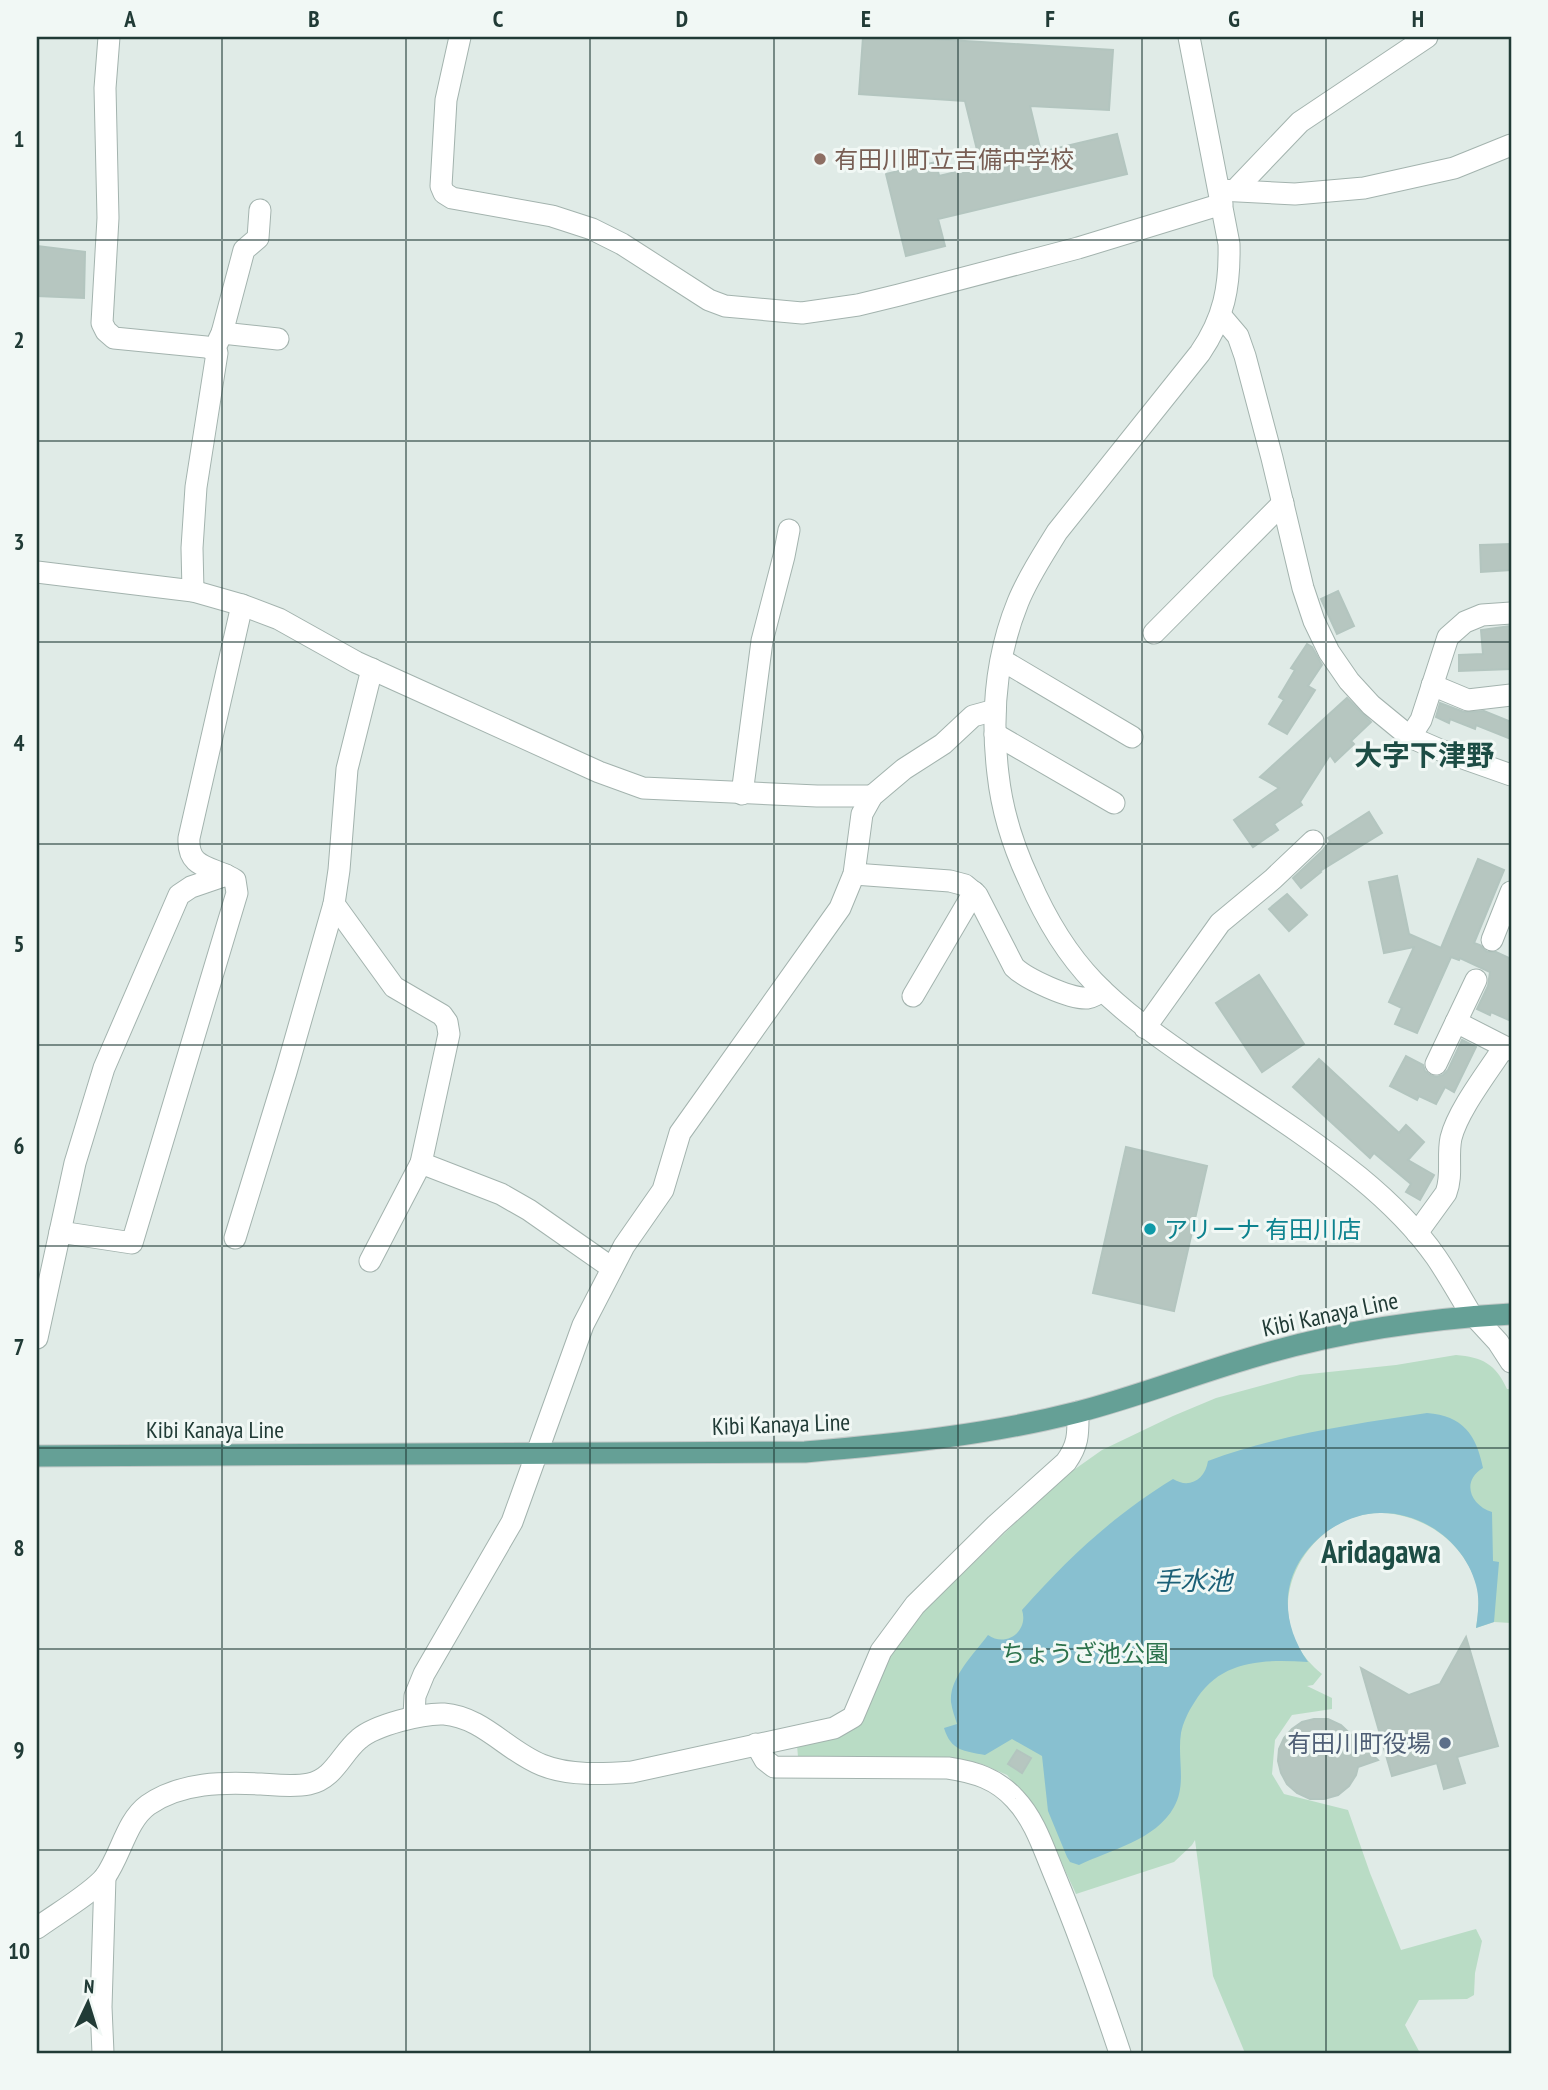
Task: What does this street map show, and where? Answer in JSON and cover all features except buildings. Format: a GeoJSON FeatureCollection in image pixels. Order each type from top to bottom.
{"type":"FeatureCollection","features":[{"type":"Feature","properties":{"kind":"main road","name":"Kibi Kanaya Line"},"geometry":{"type":"LineString","coordinates":[[37,1456],[805,1452],[932,1440],[1007,1428],[1078,1412],[1252,1357],[1331,1337],[1394,1326],[1511,1314]]}},
{"type":"Feature","properties":{"kind":"street"},"geometry":{"type":"LineString","coordinates":[[109,37],[105,88],[108,218],[102,323],[106,331],[114,338],[278,340]]}},
{"type":"Feature","properties":{"kind":"street"},"geometry":{"type":"LineString","coordinates":[[460,37],[446,100],[441,186],[444,192],[452,198],[552,216],[592,229],[622,244],[709,300],[725,306],[802,313],[858,305],[1078,248],[1226,194],[1295,194],[1364,188],[1454,168],[1511,145]]}},
{"type":"Feature","properties":{"kind":"street"},"geometry":{"type":"LineString","coordinates":[[1189,37],[1226,194],[1230,258],[1221,316],[1200,353],[1057,532],[1018,602],[1002,660],[995,710],[999,784],[1005,814],[1013,844],[1038,900],[1075,960],[1102,990],[1145,1028],[1339,1162],[1382,1198],[1436,1256],[1473,1316],[1498,1342],[1511,1362]]}},
{"type":"Feature","properties":{"kind":"street"},"geometry":{"type":"LineString","coordinates":[[1226,194],[1300,122],[1427,37]]}},
{"type":"Feature","properties":{"kind":"street"},"geometry":{"type":"LineString","coordinates":[[193,591],[192,548],[196,487],[218,341],[244,250],[258,238],[260,210]]}},
{"type":"Feature","properties":{"kind":"street"},"geometry":{"type":"LineString","coordinates":[[1221,316],[1238,336],[1303,588],[1314,621],[1329,652],[1349,681],[1371,705],[1410,737],[1511,775]]}},
{"type":"Feature","properties":{"kind":"street"},"geometry":{"type":"LineString","coordinates":[[1154,633],[1283,503]]}},
{"type":"Feature","properties":{"kind":"street"},"geometry":{"type":"LineString","coordinates":[[742,793],[762,641],[789,530]]}},
{"type":"Feature","properties":{"kind":"street"},"geometry":{"type":"LineString","coordinates":[[37,572],[193,591],[242,605],[279,619],[372,669],[599,772],[643,788],[872,796]]}},
{"type":"Feature","properties":{"kind":"street"},"geometry":{"type":"LineString","coordinates":[[60,1232],[132,1243],[237,893],[234,880],[200,864],[192,858],[188,850],[242,605]]}},
{"type":"Feature","properties":{"kind":"street"},"geometry":{"type":"LineString","coordinates":[[1410,737],[1421,720],[1448,637],[1465,622],[1482,615],[1511,612]]}},
{"type":"Feature","properties":{"kind":"street"},"geometry":{"type":"LineString","coordinates":[[1002,660],[1132,737]]}},
{"type":"Feature","properties":{"kind":"street"},"geometry":{"type":"LineString","coordinates":[[235,1238],[334,904],[347,769],[372,669]]}},
{"type":"Feature","properties":{"kind":"street"},"geometry":{"type":"LineString","coordinates":[[1432,684],[1468,700],[1511,695]]}},
{"type":"Feature","properties":{"kind":"street"},"geometry":{"type":"LineString","coordinates":[[414,1716],[415,1696],[424,1674],[512,1522],[579,1335],[612,1268],[624,1245],[663,1190],[680,1133],[840,908],[854,874],[862,814],[872,796],[904,769],[943,744],[972,716],[995,710]]}},
{"type":"Feature","properties":{"kind":"street"},"geometry":{"type":"LineString","coordinates":[[995,734],[1114,803]]}},
{"type":"Feature","properties":{"kind":"street"},"geometry":{"type":"LineString","coordinates":[[1145,1028],[1220,923],[1313,841]]}},
{"type":"Feature","properties":{"kind":"street"},"geometry":{"type":"LineString","coordinates":[[854,874],[950,881],[965,885],[974,892],[1018,971],[1074,996],[1095,996],[1102,990]]}},
{"type":"Feature","properties":{"kind":"street"},"geometry":{"type":"LineString","coordinates":[[37,1338],[75,1163],[104,1068],[179,895],[191,887],[226,875]]}},
{"type":"Feature","properties":{"kind":"street"},"geometry":{"type":"LineString","coordinates":[[914,996],[974,892]]}},
{"type":"Feature","properties":{"kind":"street"},"geometry":{"type":"LineString","coordinates":[[1492,940],[1511,892]]}},
{"type":"Feature","properties":{"kind":"street"},"geometry":{"type":"LineString","coordinates":[[334,904],[394,988],[442,1014],[449,1034],[421,1163],[370,1261]]}},
{"type":"Feature","properties":{"kind":"street"},"geometry":{"type":"LineString","coordinates":[[1436,1064],[1476,980]]}},
{"type":"Feature","properties":{"kind":"street"},"geometry":{"type":"LineString","coordinates":[[1416,1233],[1449,1186],[1451,1140],[1459,1117],[1508,1049],[1456,1022]]}},
{"type":"Feature","properties":{"kind":"street"},"geometry":{"type":"LineString","coordinates":[[421,1163],[529,1210],[612,1268]]}},
{"type":"Feature","properties":{"kind":"street"},"geometry":{"type":"LineString","coordinates":[[37,1928],[105,1877],[138,1815],[146,1806],[160,1798],[192,1787],[227,1783],[310,1784],[336,1768],[360,1737],[414,1716],[454,1715],[468,1720],[541,1765],[566,1771],[610,1773],[632,1772],[834,1728],[853,1717],[881,1651],[915,1605],[1073,1453],[1078,1440],[1078,1412]]}},
{"type":"Feature","properties":{"kind":"street"},"geometry":{"type":"LineString","coordinates":[[756,1744],[765,1760],[774,1767],[948,1768],[972,1772],[995,1782],[1016,1800],[1036,1829],[1084,1947],[1120,2053]]}},
{"type":"Feature","properties":{"kind":"street"},"geometry":{"type":"LineString","coordinates":[[103,2053],[101,2007],[105,1877]]}},
{"type":"Feature","properties":{"kind":"green space","name":"ちょうざ池公園"},"geometry":{"type":"Polygon","coordinates":[[[1456,1355],[1487,1363],[1498,1373],[1507,1389],[1511,1389],[1511,1623],[1494,1622],[1476,1628],[1478,1596],[1471,1571],[1453,1544],[1427,1525],[1397,1515],[1381,1513],[1362,1515],[1329,1530],[1303,1558],[1289,1592],[1288,1610],[1291,1629],[1298,1646],[1308,1661],[1322,1674],[1313,1685],[1307,1686],[1332,1698],[1332,1709],[1292,1715],[1275,1740],[1272,1774],[1284,1794],[1348,1810],[1401,1950],[1476,1929],[1482,1941],[1475,1973],[1474,1995],[1467,1999],[1419,2000],[1405,2025],[1420,2053],[1245,2053],[1213,1976],[1195,1840],[1174,1862],[1076,1894],[1037,1810],[1007,1775],[982,1764],[961,1759],[798,1757],[797,1745],[840,1736],[908,1626],[1038,1501],[1068,1474],[1102,1450],[1216,1398],[1300,1375],[1396,1365],[1456,1355]]]}},
{"type":"Feature","properties":{"kind":"water","name":"手水池"},"geometry":{"type":"Polygon","coordinates":[[[1427,1413],[1459,1423],[1472,1436],[1480,1456],[1483,1468],[1476,1473],[1470,1486],[1478,1504],[1492,1512],[1493,1561],[1499,1562],[1494,1622],[1476,1628],[1478,1596],[1470,1570],[1452,1543],[1426,1524],[1396,1514],[1373,1513],[1337,1525],[1310,1547],[1299,1562],[1288,1594],[1291,1628],[1308,1662],[1258,1662],[1229,1670],[1216,1678],[1194,1703],[1183,1725],[1180,1742],[1180,1789],[1174,1807],[1166,1818],[1144,1836],[1079,1865],[1070,1862],[1067,1857],[1048,1811],[1042,1756],[1012,1739],[985,1755],[959,1749],[950,1741],[944,1728],[957,1724],[951,1702],[954,1684],[988,1635],[1002,1640],[1019,1631],[1023,1618],[1022,1610],[1057,1572],[1093,1538],[1151,1493],[1173,1479],[1185,1483],[1195,1481],[1204,1473],[1208,1461],[1261,1444],[1344,1426],[1427,1413]]]}},
{"type":"Feature","properties":{"kind":"place","name":"有田川町立吉備中学校"},"geometry":{"type":"Point","coordinates":[820,159]}},
{"type":"Feature","properties":{"kind":"place","name":"アリーナ 有田川店"},"geometry":{"type":"Point","coordinates":[1150,1229]}},
{"type":"Feature","properties":{"kind":"place","name":"有田川町役場"},"geometry":{"type":"Point","coordinates":[1445,1743]}},
{"type":"Feature","properties":{"kind":"district","name":"大字下津野"},"geometry":{"type":"Point","coordinates":[1424,754]}},
{"type":"Feature","properties":{"kind":"district","name":"Aridagawa"},"geometry":{"type":"Point","coordinates":[1381,1551]}}]}
